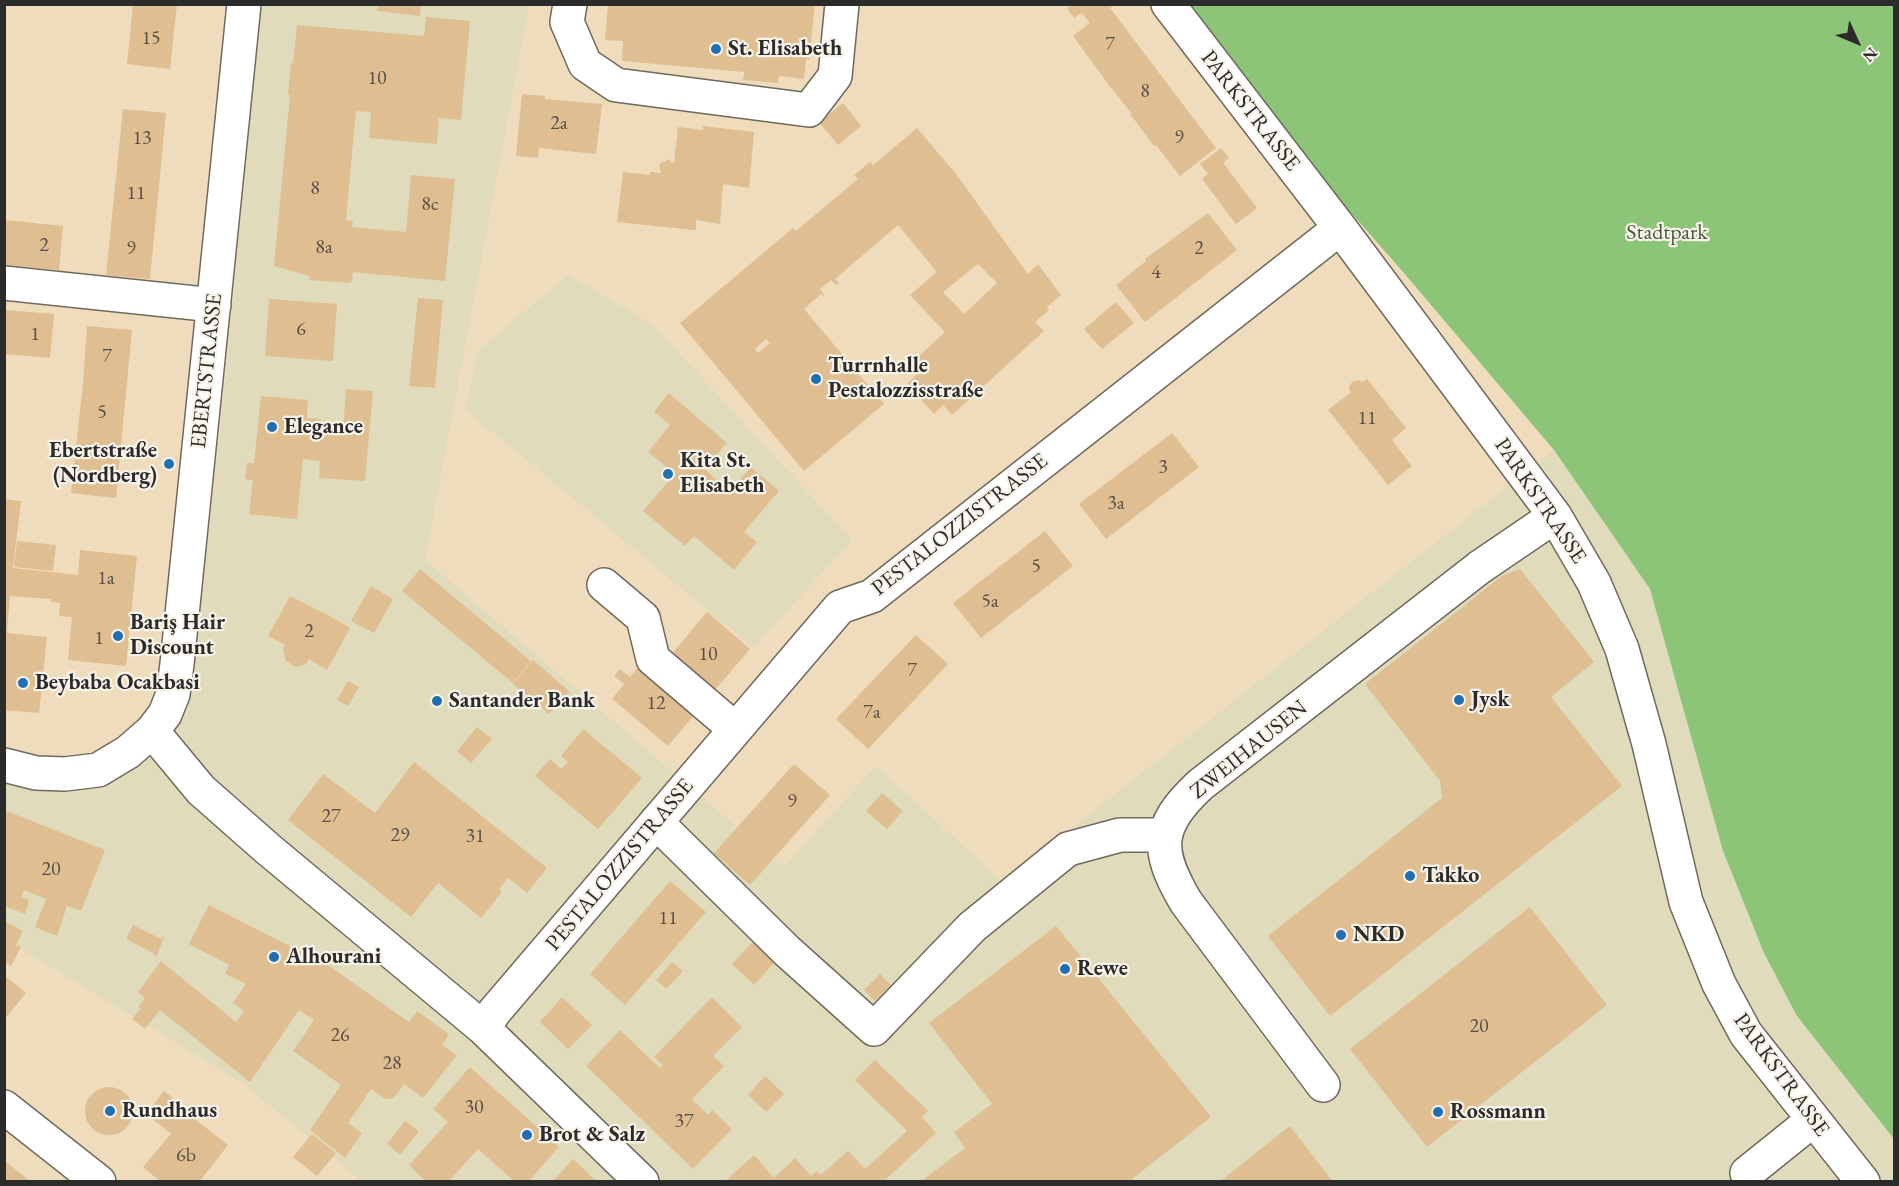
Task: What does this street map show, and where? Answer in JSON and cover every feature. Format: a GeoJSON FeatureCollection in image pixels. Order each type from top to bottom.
{"type":"FeatureCollection","features":[{"type":"Feature","properties":{"kind":"street","name":"EBERTSTRASSE"},"geometry":{"type":"LineString","coordinates":[[4,765],[36,773],[65,774],[98,770],[128,752],[152,731],[165,714],[173,694],[244,4]]}},
{"type":"Feature","properties":{"kind":"street"},"geometry":{"type":"LineString","coordinates":[[570,4],[567,22],[585,64],[616,85],[809,110],[835,76],[842,4]]}},
{"type":"Feature","properties":{"kind":"street","name":"PARKSTRASSE"},"geometry":{"type":"LineString","coordinates":[[1168,4],[1340,228],[1555,516],[1594,583],[1622,649],[1649,744],[1686,902],[1719,984],[1746,1034],[1863,1182]]}},
{"type":"Feature","properties":{"kind":"street","name":"PESTALOZZISTRASSE"},"geometry":{"type":"LineString","coordinates":[[483,1028],[495,1011],[840,607],[872,596],[1340,228]]}},
{"type":"Feature","properties":{"kind":"street"},"geometry":{"type":"LineString","coordinates":[[4,283],[214,304]]}},
{"type":"Feature","properties":{"kind":"street","name":"ZWEIHAUSEN"},"geometry":{"type":"LineString","coordinates":[[1165,835],[1185,799],[1200,785],[1480,567],[1555,516]]}},
{"type":"Feature","properties":{"kind":"street"},"geometry":{"type":"LineString","coordinates":[[604,585],[643,618],[653,659],[735,729]]}},
{"type":"Feature","properties":{"kind":"street"},"geometry":{"type":"LineString","coordinates":[[152,731],[201,790],[267,849],[483,1028],[642,1182]]}},
{"type":"Feature","properties":{"kind":"street"},"geometry":{"type":"LineString","coordinates":[[656,822],[787,951],[874,1029],[972,927],[1068,849],[1120,835],[1165,835],[1164,856],[1173,879],[1186,902],[1323,1085]]}},
{"type":"Feature","properties":{"kind":"street"},"geometry":{"type":"LineString","coordinates":[[4,1107],[99,1182]]}},
{"type":"Feature","properties":{"kind":"street"},"geometry":{"type":"LineString","coordinates":[[1747,1173],[1813,1120]]}},
{"type":"Feature","properties":{"kind":"shaded area"},"geometry":{"type":"Polygon","coordinates":[[[262,5],[529,5],[425,560],[784,867],[876,766],[1003,882],[1554,450],[1650,589],[1723,851],[1764,953],[1852,1084],[1894,1139],[1894,1181],[361,1181],[247,1086],[5,939],[4,766],[36,777],[156,737],[188,712],[220,433],[262,5]]]}},
{"type":"Feature","properties":{"kind":"shaded area","name":"Kita St. Elisabeth"},"geometry":{"type":"Polygon","coordinates":[[[568,275],[653,325],[852,540],[753,648],[465,409],[478,351],[568,275]]]}},
{"type":"Feature","properties":{"kind":"green space","name":"Stadtpark"},"geometry":{"type":"Polygon","coordinates":[[[1169,5],[1894,5],[1894,1139],[1797,1016],[1764,953],[1723,851],[1650,589],[1554,450],[1404,273],[1169,5]]]}},
{"type":"Feature","properties":{"kind":"building"},"geometry":{"type":"Polygon","coordinates":[[[133,4],[177,4],[170,69],[127,64],[133,4]]]}},
{"type":"Feature","properties":{"kind":"building","name":"St. Elisabeth"},"geometry":{"type":"Polygon","coordinates":[[[608,4],[815,4],[809,60],[806,59],[804,79],[779,76],[778,83],[743,80],[744,72],[622,61],[623,41],[605,40],[608,4]]]}},
{"type":"Feature","properties":{"kind":"building"},"geometry":{"type":"Polygon","coordinates":[[[378,5],[421,5],[420,16],[377,11],[378,5]]]}},
{"type":"Feature","properties":{"kind":"building"},"geometry":{"type":"Polygon","coordinates":[[[1072,5],[1110,5],[1216,148],[1180,176],[1156,145],[1154,146],[1073,36],[1090,23],[1082,13],[1074,18],[1067,8],[1072,5]]]}},
{"type":"Feature","properties":{"kind":"building"},"geometry":{"type":"Polygon","coordinates":[[[426,17],[470,21],[461,120],[439,118],[437,144],[369,138],[371,112],[356,111],[346,220],[353,221],[352,227],[406,232],[411,175],[455,179],[445,281],[353,272],[352,281],[349,283],[309,280],[310,276],[274,266],[290,95],[288,94],[297,25],[424,36],[426,17]]]}},
{"type":"Feature","properties":{"kind":"building"},"geometry":{"type":"Polygon","coordinates":[[[522,94],[545,96],[545,99],[602,104],[596,154],[539,148],[538,158],[516,156],[522,94]]]}},
{"type":"Feature","properties":{"kind":"building"},"geometry":{"type":"Polygon","coordinates":[[[843,103],[861,126],[838,145],[819,122],[843,103]]]}},
{"type":"Feature","properties":{"kind":"building"},"geometry":{"type":"Polygon","coordinates":[[[123,109],[166,113],[150,279],[106,275],[123,109]]]}},
{"type":"Feature","properties":{"kind":"building"},"geometry":{"type":"Polygon","coordinates":[[[703,126],[754,132],[749,188],[723,184],[720,224],[696,220],[696,230],[693,230],[617,222],[623,172],[650,175],[650,172],[661,173],[659,164],[670,159],[671,163],[674,163],[678,127],[703,130],[703,126]]]}},
{"type":"Feature","properties":{"kind":"building"},"geometry":{"type":"Polygon","coordinates":[[[917,128],[956,174],[1028,274],[1038,264],[1061,295],[1035,322],[1044,331],[952,415],[943,405],[934,414],[907,384],[916,375],[908,366],[945,332],[910,295],[937,272],[898,225],[835,279],[839,283],[836,285],[831,280],[820,289],[824,295],[821,294],[804,309],[884,404],[804,471],[680,323],[793,228],[796,231],[858,179],[854,175],[870,162],[873,165],[917,128]],[[978,264],[943,292],[964,314],[997,283],[978,264]],[[766,339],[755,349],[758,353],[770,343],[766,339]]]}},
{"type":"Feature","properties":{"kind":"building"},"geometry":{"type":"Polygon","coordinates":[[[1221,148],[1229,158],[1223,163],[1257,208],[1236,224],[1202,179],[1208,174],[1200,164],[1221,148]]]}},
{"type":"Feature","properties":{"kind":"building"},"geometry":{"type":"Polygon","coordinates":[[[1208,213],[1237,250],[1145,322],[1116,285],[1146,261],[1145,259],[1208,213]]]}},
{"type":"Feature","properties":{"kind":"building"},"geometry":{"type":"Polygon","coordinates":[[[5,220],[63,226],[59,270],[5,265],[5,220]]]}},
{"type":"Feature","properties":{"kind":"building"},"geometry":{"type":"Polygon","coordinates":[[[418,298],[443,300],[435,388],[409,386],[418,298]]]}},
{"type":"Feature","properties":{"kind":"building"},"geometry":{"type":"Polygon","coordinates":[[[269,299],[337,304],[333,361],[265,356],[269,299]]]}},
{"type":"Feature","properties":{"kind":"building"},"geometry":{"type":"Polygon","coordinates":[[[1116,302],[1134,323],[1102,349],[1084,329],[1116,302]]]}},
{"type":"Feature","properties":{"kind":"building"},"geometry":{"type":"Polygon","coordinates":[[[4,310],[54,314],[50,358],[4,354],[4,310]]]}},
{"type":"Feature","properties":{"kind":"building"},"geometry":{"type":"Polygon","coordinates":[[[87,326],[132,330],[116,498],[71,493],[87,326]]]}},
{"type":"Feature","properties":{"kind":"building"},"geometry":{"type":"Polygon","coordinates":[[[1367,379],[1406,428],[1392,440],[1412,466],[1388,485],[1328,410],[1350,393],[1349,387],[1352,382],[1358,380],[1363,382],[1367,379]]]}},
{"type":"Feature","properties":{"kind":"building"},"geometry":{"type":"Polygon","coordinates":[[[346,389],[373,391],[365,481],[319,478],[320,461],[303,459],[297,519],[249,514],[253,480],[245,479],[247,463],[254,463],[261,396],[308,400],[307,418],[321,419],[320,428],[343,430],[346,389]]]}},
{"type":"Feature","properties":{"kind":"building"},"geometry":{"type":"Polygon","coordinates":[[[669,393],[727,443],[704,469],[730,491],[751,467],[779,491],[744,532],[757,542],[734,570],[694,536],[685,546],[643,511],[675,474],[648,452],[670,425],[654,412],[669,393]]]}},
{"type":"Feature","properties":{"kind":"building"},"geometry":{"type":"Polygon","coordinates":[[[1172,433],[1199,467],[1106,539],[1079,504],[1172,433]]]}},
{"type":"Feature","properties":{"kind":"building"},"geometry":{"type":"Polygon","coordinates":[[[4,499],[21,501],[13,568],[78,575],[80,550],[137,556],[126,666],[68,660],[72,617],[59,616],[60,603],[51,602],[51,599],[10,596],[7,633],[47,637],[39,713],[4,710],[4,499]]]}},
{"type":"Feature","properties":{"kind":"building"},"geometry":{"type":"Polygon","coordinates":[[[1045,531],[1073,566],[981,638],[953,603],[1045,531]]]}},
{"type":"Feature","properties":{"kind":"building"},"geometry":{"type":"Polygon","coordinates":[[[17,541],[56,545],[53,571],[14,567],[17,541]]]}},
{"type":"Feature","properties":{"kind":"building"},"geometry":{"type":"Polygon","coordinates":[[[420,569],[531,661],[513,683],[402,591],[420,569]]]}},
{"type":"Feature","properties":{"kind":"building"},"geometry":{"type":"Polygon","coordinates":[[[1520,569],[1594,662],[1551,697],[1622,786],[1330,1016],[1268,936],[1442,798],[1440,781],[1365,684],[1503,575],[1520,569]]]}},
{"type":"Feature","properties":{"kind":"building"},"geometry":{"type":"Polygon","coordinates":[[[371,586],[393,599],[374,633],[351,621],[371,586]]]}},
{"type":"Feature","properties":{"kind":"building"},"geometry":{"type":"Polygon","coordinates":[[[290,596],[350,628],[327,670],[309,659],[306,664],[296,667],[286,661],[283,649],[285,645],[268,636],[290,596]]]}},
{"type":"Feature","properties":{"kind":"building"},"geometry":{"type":"Polygon","coordinates":[[[707,612],[750,649],[709,697],[666,661],[707,612]]]}},
{"type":"Feature","properties":{"kind":"building"},"geometry":{"type":"Polygon","coordinates":[[[916,635],[948,664],[868,749],[836,719],[916,635]]]}},
{"type":"Feature","properties":{"kind":"building"},"geometry":{"type":"Polygon","coordinates":[[[533,660],[570,692],[549,714],[513,684],[533,660]]]}},
{"type":"Feature","properties":{"kind":"building"},"geometry":{"type":"Polygon","coordinates":[[[643,661],[699,709],[668,746],[612,699],[624,684],[614,676],[620,669],[630,677],[643,661]]]}},
{"type":"Feature","properties":{"kind":"building"},"geometry":{"type":"Polygon","coordinates":[[[348,681],[359,687],[348,706],[337,700],[348,681]]]}},
{"type":"Feature","properties":{"kind":"building"},"geometry":{"type":"Polygon","coordinates":[[[477,727],[492,739],[471,763],[457,751],[477,727]]]}},
{"type":"Feature","properties":{"kind":"building"},"geometry":{"type":"Polygon","coordinates":[[[583,729],[642,778],[598,829],[535,776],[550,759],[561,769],[568,762],[561,756],[583,729]]]}},
{"type":"Feature","properties":{"kind":"building"},"geometry":{"type":"Polygon","coordinates":[[[414,762],[547,868],[527,893],[508,878],[499,889],[502,892],[481,918],[438,883],[411,917],[288,820],[323,774],[375,813],[414,762]]]}},
{"type":"Feature","properties":{"kind":"building"},"geometry":{"type":"Polygon","coordinates":[[[794,764],[830,795],[750,885],[714,853],[794,764]]]}},
{"type":"Feature","properties":{"kind":"building"},"geometry":{"type":"Polygon","coordinates":[[[882,793],[903,811],[887,829],[866,811],[882,793]]]}},
{"type":"Feature","properties":{"kind":"building"},"geometry":{"type":"Polygon","coordinates":[[[4,810],[105,850],[81,911],[67,906],[57,936],[35,927],[46,899],[24,890],[21,897],[29,900],[25,914],[4,906],[4,810]]]}},
{"type":"Feature","properties":{"kind":"building"},"geometry":{"type":"Polygon","coordinates":[[[670,881],[706,912],[625,1005],[590,974],[670,881]]]}},
{"type":"Feature","properties":{"kind":"building"},"geometry":{"type":"Polygon","coordinates":[[[209,905],[329,966],[409,1022],[417,1011],[449,1034],[442,1045],[457,1055],[423,1098],[404,1084],[394,1098],[385,1099],[371,1089],[348,1123],[362,1133],[345,1158],[310,1130],[341,1085],[293,1051],[314,1020],[299,1010],[250,1082],[160,1010],[145,1029],[132,1019],[141,1008],[138,1007],[145,998],[138,992],[161,961],[236,1022],[244,1011],[233,1003],[246,984],[225,974],[229,965],[189,944],[209,905]]]}},
{"type":"Feature","properties":{"kind":"building"},"geometry":{"type":"Polygon","coordinates":[[[1530,907],[1607,1005],[1427,1147],[1350,1049],[1530,907]]]}},
{"type":"Feature","properties":{"kind":"building"},"geometry":{"type":"Polygon","coordinates":[[[5,921],[23,931],[16,945],[21,947],[11,966],[5,962],[5,921]]]}},
{"type":"Feature","properties":{"kind":"building"},"geometry":{"type":"Polygon","coordinates":[[[133,925],[161,939],[165,935],[156,957],[155,954],[126,939],[133,925]]]}},
{"type":"Feature","properties":{"kind":"building"},"geometry":{"type":"Polygon","coordinates":[[[1056,926],[1211,1117],[1128,1182],[920,1182],[965,1148],[954,1132],[992,1104],[929,1023],[1056,926]]]}},
{"type":"Feature","properties":{"kind":"building"},"geometry":{"type":"Polygon","coordinates":[[[754,941],[775,962],[754,985],[732,964],[754,941]]]}},
{"type":"Feature","properties":{"kind":"building"},"geometry":{"type":"Polygon","coordinates":[[[672,962],[683,971],[666,989],[656,980],[672,962]]]}},
{"type":"Feature","properties":{"kind":"building"},"geometry":{"type":"Polygon","coordinates":[[[880,974],[891,985],[875,1001],[864,990],[880,974]]]}},
{"type":"Feature","properties":{"kind":"building"},"geometry":{"type":"Polygon","coordinates":[[[4,975],[26,993],[4,1020],[4,975]]]}},
{"type":"Feature","properties":{"kind":"building"},"geometry":{"type":"Polygon","coordinates":[[[562,997],[592,1025],[568,1049],[540,1022],[562,997]]]}},
{"type":"Feature","properties":{"kind":"building"},"geometry":{"type":"Polygon","coordinates":[[[712,997],[742,1027],[713,1056],[724,1066],[692,1099],[708,1115],[712,1110],[732,1129],[693,1169],[586,1066],[620,1030],[660,1068],[663,1065],[654,1057],[712,997]]]}},
{"type":"Feature","properties":{"kind":"building"},"geometry":{"type":"Polygon","coordinates":[[[875,1060],[928,1111],[922,1117],[936,1133],[883,1182],[724,1182],[754,1155],[774,1178],[795,1158],[811,1176],[817,1171],[821,1175],[848,1151],[865,1169],[907,1131],[855,1080],[875,1060]]]}},
{"type":"Feature","properties":{"kind":"building"},"geometry":{"type":"Polygon","coordinates":[[[470,1067],[559,1147],[528,1182],[515,1182],[478,1149],[448,1182],[426,1182],[409,1165],[448,1122],[433,1109],[470,1067]]]}},
{"type":"Feature","properties":{"kind":"building"},"geometry":{"type":"Polygon","coordinates":[[[765,1076],[784,1094],[766,1112],[748,1095],[765,1076]]]}},
{"type":"Feature","properties":{"kind":"building","name":"Rundhaus"},"geometry":{"type":"Polygon","coordinates":[[[104,1087],[114,1087],[129,1097],[133,1111],[132,1120],[123,1131],[114,1135],[104,1135],[89,1125],[85,1116],[85,1106],[95,1091],[104,1087]]]}},
{"type":"Feature","properties":{"kind":"building"},"geometry":{"type":"Polygon","coordinates":[[[164,1091],[189,1111],[187,1113],[228,1145],[199,1182],[161,1182],[143,1167],[171,1134],[146,1114],[164,1091]]]}},
{"type":"Feature","properties":{"kind":"building"},"geometry":{"type":"Polygon","coordinates":[[[405,1121],[419,1131],[400,1155],[387,1144],[405,1121]]]}},
{"type":"Feature","properties":{"kind":"building"},"geometry":{"type":"Polygon","coordinates":[[[1290,1126],[1333,1182],[1219,1182],[1290,1126]]]}},
{"type":"Feature","properties":{"kind":"building"},"geometry":{"type":"Polygon","coordinates":[[[312,1134],[336,1153],[317,1176],[293,1157],[312,1134]]]}},
{"type":"Feature","properties":{"kind":"building"},"geometry":{"type":"Polygon","coordinates":[[[573,1159],[597,1182],[552,1182],[573,1159]]]}},
{"type":"Feature","properties":{"kind":"building"},"geometry":{"type":"Polygon","coordinates":[[[4,1160],[31,1182],[4,1182],[4,1160]]]}},
{"type":"Feature","properties":{"kind":"place","name":"St. Elisabeth"},"geometry":{"type":"Point","coordinates":[716,49]}},
{"type":"Feature","properties":{"kind":"place","name":"Turrnhalle Pestalozzisstraße"},"geometry":{"type":"Point","coordinates":[816,379]}},
{"type":"Feature","properties":{"kind":"place","name":"Elegance"},"geometry":{"type":"Point","coordinates":[272,427]}},
{"type":"Feature","properties":{"kind":"place","name":"Ebertstraße (Nordberg)"},"geometry":{"type":"Point","coordinates":[169,464]}},
{"type":"Feature","properties":{"kind":"place","name":"Kita St. Elisabeth"},"geometry":{"type":"Point","coordinates":[668,474]}},
{"type":"Feature","properties":{"kind":"place","name":"Bariş Hair Discount"},"geometry":{"type":"Point","coordinates":[118,636]}},
{"type":"Feature","properties":{"kind":"place","name":"Beybaba Ocakbasi"},"geometry":{"type":"Point","coordinates":[23,683]}},
{"type":"Feature","properties":{"kind":"place","name":"Jysk"},"geometry":{"type":"Point","coordinates":[1459,700]}},
{"type":"Feature","properties":{"kind":"place","name":"Santander Bank"},"geometry":{"type":"Point","coordinates":[437,701]}},
{"type":"Feature","properties":{"kind":"place","name":"Takko"},"geometry":{"type":"Point","coordinates":[1410,876]}},
{"type":"Feature","properties":{"kind":"place","name":"NKD"},"geometry":{"type":"Point","coordinates":[1341,935]}},
{"type":"Feature","properties":{"kind":"place","name":"Alhourani"},"geometry":{"type":"Point","coordinates":[274,957]}},
{"type":"Feature","properties":{"kind":"place","name":"Rewe"},"geometry":{"type":"Point","coordinates":[1065,969]}},
{"type":"Feature","properties":{"kind":"place","name":"Rundhaus"},"geometry":{"type":"Point","coordinates":[110,1111]}},
{"type":"Feature","properties":{"kind":"place","name":"Rossmann"},"geometry":{"type":"Point","coordinates":[1438,1112]}},
{"type":"Feature","properties":{"kind":"place","name":"Brot & Salz"},"geometry":{"type":"Point","coordinates":[527,1135]}}]}
